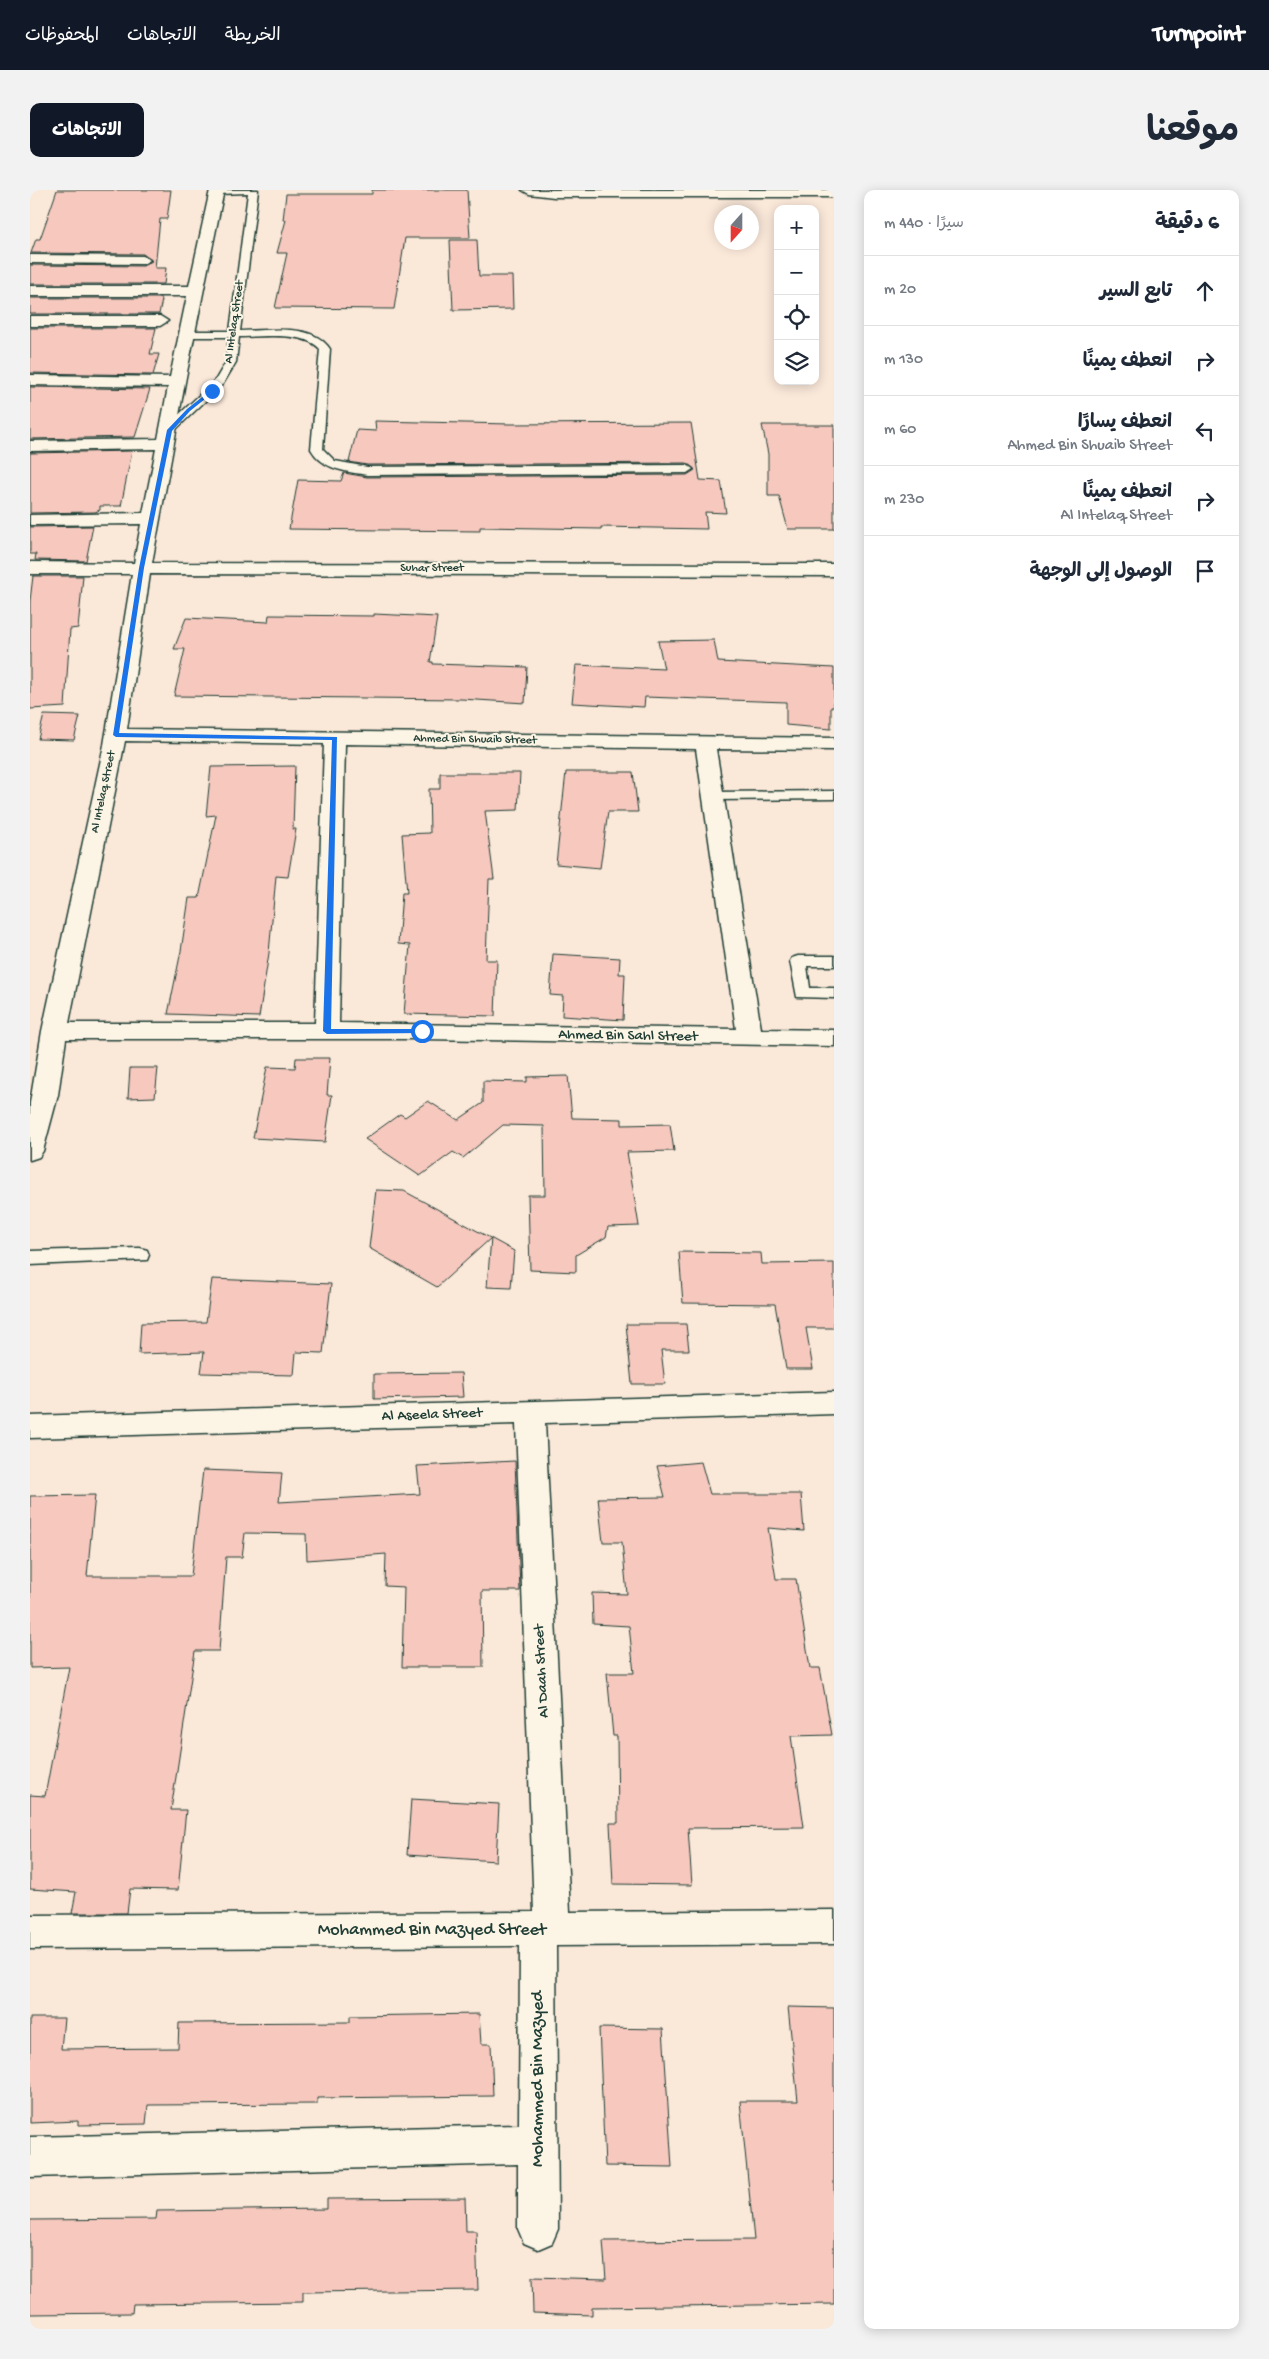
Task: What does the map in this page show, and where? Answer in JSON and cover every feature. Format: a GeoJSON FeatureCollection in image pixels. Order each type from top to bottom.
{"type":"FeatureCollection","features":[{"type":"Feature","properties":{"kind":"street","name":"Al Intelaq Street"},"geometry":{"type":"LineString","coordinates":[[30,1151],[45,1095],[54,1031],[116,735],[142,568],[168,437],[177,380],[217,190]]}},
{"type":"Feature","properties":{"kind":"street"},"geometry":{"type":"LineString","coordinates":[[529,190],[554,192],[834,193]]}},
{"type":"Feature","properties":{"kind":"street"},"geometry":{"type":"LineString","coordinates":[[30,259],[143,260]]}},
{"type":"Feature","properties":{"kind":"street"},"geometry":{"type":"LineString","coordinates":[[30,291],[197,290]]}},
{"type":"Feature","properties":{"kind":"street"},"geometry":{"type":"LineString","coordinates":[[30,321],[160,321]]}},
{"type":"Feature","properties":{"kind":"street"},"geometry":{"type":"LineString","coordinates":[[30,380],[177,380]]}},
{"type":"Feature","properties":{"kind":"street"},"geometry":{"type":"LineString","coordinates":[[30,446],[168,437]]}},
{"type":"Feature","properties":{"kind":"street"},"geometry":{"type":"LineString","coordinates":[[30,520],[152,518]]}},
{"type":"Feature","properties":{"kind":"street","name":"Suhar Street"},"geometry":{"type":"LineString","coordinates":[[30,568],[834,570]]}},
{"type":"Feature","properties":{"kind":"street","name":"Ahmed Bin Shuaib Street"},"geometry":{"type":"LineString","coordinates":[[116,735],[834,744]]}},
{"type":"Feature","properties":{"kind":"street"},"geometry":{"type":"LineString","coordinates":[[327,1031],[335,738]]}},
{"type":"Feature","properties":{"kind":"street"},"geometry":{"type":"LineString","coordinates":[[705,742],[750,1038]]}},
{"type":"Feature","properties":{"kind":"street","name":"Ahmed Bin Sahl Street"},"geometry":{"type":"LineString","coordinates":[[54,1031],[422,1031],[834,1038]]}},
{"type":"Feature","properties":{"kind":"street","name":"Al Aseela Street"},"geometry":{"type":"LineString","coordinates":[[30,1427],[834,1403]]}},
{"type":"Feature","properties":{"kind":"street","name":"Al Daah Street"},"geometry":{"type":"LineString","coordinates":[[530,1412],[546,1929]]}},
{"type":"Feature","properties":{"kind":"street","name":"Mohammed Bin Mazyed Street"},"geometry":{"type":"LineString","coordinates":[[30,1932],[834,1927]]}},
{"type":"Feature","properties":{"kind":"street","name":"Mohammed Bin Mazyed"},"geometry":{"type":"LineString","coordinates":[[538,2229],[538,2144],[546,1929]]}},
{"type":"Feature","properties":{"kind":"street"},"geometry":{"type":"LineString","coordinates":[[30,2157],[538,2144]]}},
{"type":"Feature","properties":{"kind":"lane"},"geometry":{"type":"LineString","coordinates":[[217,190],[253,190]]}},
{"type":"Feature","properties":{"kind":"lane","name":"Al Intelaq Street"},"geometry":{"type":"LineString","coordinates":[[168,437],[225,376],[232,362],[253,190]]}},
{"type":"Feature","properties":{"kind":"lane"},"geometry":{"type":"LineString","coordinates":[[188,334],[295,334],[312,337],[322,343],[325,349],[317,449],[320,457],[337,465],[367,471],[687,469]]}},
{"type":"Feature","properties":{"kind":"lane"},"geometry":{"type":"LineString","coordinates":[[713,796],[834,795]]}},
{"type":"Feature","properties":{"kind":"lane"},"geometry":{"type":"LineString","coordinates":[[834,961],[798,961],[803,993],[834,992]]}},
{"type":"Feature","properties":{"kind":"lane"},"geometry":{"type":"LineString","coordinates":[[30,1258],[140,1254]]}},
{"type":"Feature","properties":{"kind":"building"},"geometry":{"type":"Polygon","coordinates":[[[57,190],[171,190],[167,219],[160,219],[155,268],[166,268],[164,284],[30,284],[30,265],[143,266],[152,261],[143,254],[31,253],[36,239],[40,239],[57,190]]]}},
{"type":"Feature","properties":{"kind":"building"},"geometry":{"type":"Polygon","coordinates":[[[372,190],[467,190],[470,238],[405,238],[394,309],[275,308],[287,253],[277,253],[286,220],[283,220],[286,194],[372,194],[372,190]]]}},
{"type":"Feature","properties":{"kind":"building"},"geometry":{"type":"Polygon","coordinates":[[[450,240],[477,240],[479,276],[512,276],[513,309],[453,310],[450,240]]]}},
{"type":"Feature","properties":{"kind":"building"},"geometry":{"type":"Polygon","coordinates":[[[30,298],[161,298],[162,300],[159,314],[30,314],[30,298]]]}},
{"type":"Feature","properties":{"kind":"building"},"geometry":{"type":"Polygon","coordinates":[[[30,328],[156,328],[150,354],[159,354],[153,375],[30,373],[30,328]]]}},
{"type":"Feature","properties":{"kind":"building"},"geometry":{"type":"Polygon","coordinates":[[[30,387],[150,389],[135,437],[30,439],[30,387]]]}},
{"type":"Feature","properties":{"kind":"building"},"geometry":{"type":"Polygon","coordinates":[[[375,421],[510,424],[691,423],[700,480],[721,481],[726,513],[705,512],[707,529],[480,527],[480,531],[289,529],[298,480],[341,481],[344,473],[367,477],[687,475],[695,470],[687,463],[367,465],[349,462],[357,430],[376,431],[375,421]]]}},
{"type":"Feature","properties":{"kind":"building"},"geometry":{"type":"Polygon","coordinates":[[[762,425],[834,425],[834,529],[788,529],[779,496],[768,496],[768,454],[762,425]]]}},
{"type":"Feature","properties":{"kind":"building"},"geometry":{"type":"Polygon","coordinates":[[[132,451],[121,506],[100,506],[100,510],[95,512],[30,513],[30,453],[132,451]]]}},
{"type":"Feature","properties":{"kind":"building"},"geometry":{"type":"Polygon","coordinates":[[[93,526],[86,561],[35,560],[36,554],[30,554],[30,527],[93,526]]]}},
{"type":"Feature","properties":{"kind":"building"},"geometry":{"type":"Polygon","coordinates":[[[33,576],[83,576],[78,628],[70,629],[65,707],[30,709],[30,601],[33,576]]]}},
{"type":"Feature","properties":{"kind":"building"},"geometry":{"type":"Polygon","coordinates":[[[374,614],[437,617],[430,662],[433,662],[433,664],[527,667],[525,703],[461,699],[174,696],[185,649],[174,649],[186,618],[268,622],[269,615],[374,616],[374,614]]]}},
{"type":"Feature","properties":{"kind":"building"},"geometry":{"type":"Polygon","coordinates":[[[714,640],[718,662],[834,668],[834,707],[831,707],[831,729],[786,725],[786,702],[645,697],[644,707],[572,703],[576,665],[664,669],[658,641],[714,640]]]}},
{"type":"Feature","properties":{"kind":"building"},"geometry":{"type":"Polygon","coordinates":[[[44,715],[80,716],[74,740],[38,739],[44,715]]]}},
{"type":"Feature","properties":{"kind":"building"},"geometry":{"type":"Polygon","coordinates":[[[295,766],[293,829],[296,829],[288,877],[276,876],[269,953],[259,1017],[168,1014],[181,951],[189,898],[199,898],[216,815],[206,816],[211,767],[295,766]]]}},
{"type":"Feature","properties":{"kind":"building"},"geometry":{"type":"Polygon","coordinates":[[[566,772],[633,772],[638,812],[608,812],[600,868],[556,864],[566,772]]]}},
{"type":"Feature","properties":{"kind":"building"},"geometry":{"type":"Polygon","coordinates":[[[440,773],[520,773],[518,810],[485,811],[494,879],[489,879],[486,960],[497,960],[495,1016],[404,1014],[410,945],[398,944],[402,893],[407,893],[402,834],[430,833],[429,789],[440,789],[440,773]]]}},
{"type":"Feature","properties":{"kind":"building"},"geometry":{"type":"Polygon","coordinates":[[[553,954],[620,958],[619,974],[625,974],[623,1020],[562,1016],[563,996],[550,995],[553,954]]]}},
{"type":"Feature","properties":{"kind":"building"},"geometry":{"type":"Polygon","coordinates":[[[296,1058],[330,1058],[327,1095],[332,1095],[325,1142],[253,1138],[267,1067],[295,1068],[296,1058]]]}},
{"type":"Feature","properties":{"kind":"building"},"geometry":{"type":"Polygon","coordinates":[[[130,1068],[158,1068],[155,1097],[128,1098],[130,1068]]]}},
{"type":"Feature","properties":{"kind":"building"},"geometry":{"type":"Polygon","coordinates":[[[568,1076],[572,1118],[622,1119],[622,1125],[670,1124],[674,1151],[627,1152],[639,1226],[608,1227],[606,1237],[576,1255],[576,1272],[530,1270],[528,1195],[545,1195],[544,1126],[503,1125],[463,1158],[453,1152],[420,1176],[365,1139],[400,1114],[405,1117],[428,1101],[458,1120],[483,1103],[483,1081],[527,1082],[527,1077],[568,1076]]]}},
{"type":"Feature","properties":{"kind":"building"},"geometry":{"type":"Polygon","coordinates":[[[376,1190],[404,1191],[491,1238],[437,1287],[369,1248],[376,1190]]]}},
{"type":"Feature","properties":{"kind":"building"},"geometry":{"type":"Polygon","coordinates":[[[491,1238],[514,1251],[511,1288],[487,1287],[491,1238]]]}},
{"type":"Feature","properties":{"kind":"building"},"geometry":{"type":"Polygon","coordinates":[[[679,1252],[761,1253],[762,1264],[834,1263],[834,1328],[806,1328],[813,1369],[786,1369],[775,1304],[683,1303],[679,1252]]]}},
{"type":"Feature","properties":{"kind":"building"},"geometry":{"type":"Polygon","coordinates":[[[212,1279],[331,1284],[323,1353],[296,1352],[294,1375],[201,1373],[204,1352],[139,1354],[141,1323],[206,1322],[212,1279]]]}},
{"type":"Feature","properties":{"kind":"building"},"geometry":{"type":"Polygon","coordinates":[[[626,1324],[686,1324],[689,1350],[661,1350],[665,1384],[632,1384],[626,1324]]]}},
{"type":"Feature","properties":{"kind":"building"},"geometry":{"type":"Polygon","coordinates":[[[461,1373],[463,1397],[374,1399],[374,1374],[461,1373]]]}},
{"type":"Feature","properties":{"kind":"building"},"geometry":{"type":"Polygon","coordinates":[[[515,1461],[520,1591],[482,1591],[483,1667],[402,1667],[404,1587],[385,1586],[386,1554],[307,1560],[306,1534],[245,1533],[242,1557],[226,1557],[219,1651],[195,1651],[171,1810],[186,1810],[178,1890],[130,1889],[127,1913],[72,1913],[76,1892],[30,1889],[30,1795],[45,1796],[69,1667],[30,1668],[30,1496],[95,1495],[87,1576],[191,1576],[203,1470],[282,1473],[279,1502],[420,1494],[417,1466],[515,1461]]]}},
{"type":"Feature","properties":{"kind":"building"},"geometry":{"type":"Polygon","coordinates":[[[701,1462],[710,1494],[801,1494],[804,1531],[768,1528],[776,1579],[796,1579],[810,1668],[820,1668],[832,1735],[791,1736],[804,1827],[688,1828],[692,1885],[613,1884],[610,1823],[618,1823],[617,1736],[613,1736],[607,1673],[634,1673],[629,1626],[593,1624],[592,1593],[627,1594],[622,1542],[603,1542],[598,1498],[665,1497],[657,1466],[701,1462]]]}},
{"type":"Feature","properties":{"kind":"building"},"geometry":{"type":"Polygon","coordinates":[[[411,1799],[499,1804],[496,1861],[407,1855],[411,1799]]]}},
{"type":"Feature","properties":{"kind":"building"},"geometry":{"type":"Polygon","coordinates":[[[788,2007],[834,2008],[834,2304],[592,2307],[592,2315],[533,2313],[532,2277],[606,2279],[603,2241],[754,2240],[740,2101],[798,2101],[788,2007]]]}},
{"type":"Feature","properties":{"kind":"building"},"geometry":{"type":"Polygon","coordinates":[[[479,2014],[481,2044],[491,2044],[493,2096],[317,2098],[317,2104],[148,2105],[146,2124],[78,2125],[78,2121],[30,2123],[30,2018],[64,2018],[61,2049],[178,2048],[179,2023],[350,2022],[350,2016],[479,2014]]]}},
{"type":"Feature","properties":{"kind":"building"},"geometry":{"type":"Polygon","coordinates":[[[599,2028],[663,2029],[672,2167],[605,2166],[599,2028]]]}},
{"type":"Feature","properties":{"kind":"building"},"geometry":{"type":"Polygon","coordinates":[[[465,2198],[466,2231],[476,2231],[478,2290],[303,2292],[303,2302],[133,2304],[132,2313],[30,2314],[30,2220],[156,2219],[157,2211],[327,2209],[327,2199],[465,2198]]]}},
{"type":"Feature","properties":{"kind":"route"},"geometry":{"type":"LineString","coordinates":[[212,391],[169,430],[142,568],[116,735],[335,738],[327,1031],[422,1031]]}}]}
